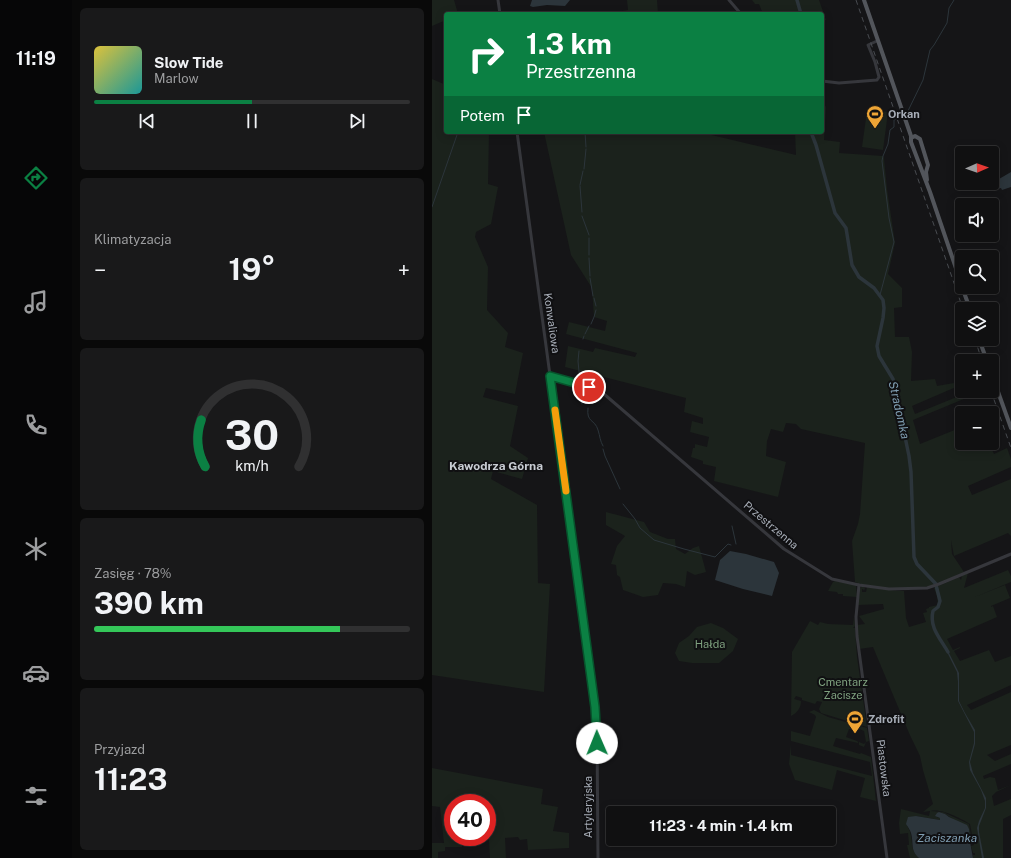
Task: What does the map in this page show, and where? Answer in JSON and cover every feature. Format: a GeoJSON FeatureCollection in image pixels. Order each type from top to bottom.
{"type":"FeatureCollection","features":[{"type":"Feature","properties":{"kind":"main road"},"geometry":{"type":"LineString","coordinates":[[864,0],[903,113],[913,137],[911,142],[955,265]]}},
{"type":"Feature","properties":{"kind":"main road"},"geometry":{"type":"LineString","coordinates":[[866,5],[877,41],[890,75]]}},
{"type":"Feature","properties":{"kind":"main road"},"geometry":{"type":"LineString","coordinates":[[913,137],[920,139],[928,165],[926,169],[926,176],[930,192]]}},
{"type":"Feature","properties":{"kind":"main road"},"geometry":{"type":"LineString","coordinates":[[921,168],[926,169]]}},
{"type":"Feature","properties":{"kind":"main road"},"geometry":{"type":"LineString","coordinates":[[999,392],[1008,420]]}},
{"type":"Feature","properties":{"kind":"main road"},"geometry":{"type":"LineString","coordinates":[[999,395],[1011,428]]}},
{"type":"Feature","properties":{"kind":"street"},"geometry":{"type":"LineString","coordinates":[[498,0],[500,12]]}},
{"type":"Feature","properties":{"kind":"street"},"geometry":{"type":"LineString","coordinates":[[729,0],[739,12]]}},
{"type":"Feature","properties":{"kind":"street"},"geometry":{"type":"LineString","coordinates":[[824,81],[838,83],[877,80],[880,77],[868,44],[877,41]]}},
{"type":"Feature","properties":{"kind":"street","name":"Konwaliowa"},"geometry":{"type":"LineString","coordinates":[[517,134],[597,731]]}},
{"type":"Feature","properties":{"kind":"street","name":"Przestrzenna"},"geometry":{"type":"LineString","coordinates":[[550,376],[589,387],[604,394],[784,550],[832,579],[860,585],[900,590],[933,587],[1011,554]]}},
{"type":"Feature","properties":{"kind":"street","name":"Piastowska"},"geometry":{"type":"LineString","coordinates":[[860,585],[856,617],[858,650],[887,858]]}},
{"type":"Feature","properties":{"kind":"street","name":"Artyleryjska"},"geometry":{"type":"LineString","coordinates":[[597,731],[598,858]]}},
{"type":"Feature","properties":{"kind":"green space"},"geometry":{"type":"Polygon","coordinates":[[[432,0],[454,0],[457,12],[444,12],[444,21],[432,26],[432,0]]]}},
{"type":"Feature","properties":{"kind":"green space"},"geometry":{"type":"Polygon","coordinates":[[[627,0],[657,0],[658,12],[618,12],[628,10],[627,0]]]}},
{"type":"Feature","properties":{"kind":"green space"},"geometry":{"type":"Polygon","coordinates":[[[752,0],[819,0],[823,12],[762,12],[759,4],[755,4],[752,0]]]}},
{"type":"Feature","properties":{"kind":"green space"},"geometry":{"type":"Polygon","coordinates":[[[432,79],[444,84],[444,134],[489,134],[488,184],[498,187],[491,224],[476,232],[475,237],[488,267],[487,310],[508,333],[505,347],[523,353],[515,394],[486,388],[483,397],[518,406],[510,446],[528,458],[522,479],[493,471],[491,479],[537,505],[538,583],[550,584],[544,692],[432,675],[432,79]]]}},
{"type":"Feature","properties":{"kind":"green space"},"geometry":{"type":"Polygon","coordinates":[[[826,106],[824,140],[840,142],[839,153],[883,156],[884,158],[895,243],[888,274],[902,288],[902,307],[894,308],[895,337],[909,337],[912,352],[911,381],[935,379],[937,386],[954,383],[955,385],[955,387],[912,406],[915,414],[955,398],[966,398],[913,420],[920,444],[955,430],[955,450],[992,450],[994,454],[1007,448],[1011,459],[1011,467],[968,486],[972,495],[1011,479],[1011,536],[1008,533],[954,556],[951,540],[952,554],[964,572],[931,586],[890,588],[870,586],[855,582],[852,541],[860,514],[865,443],[801,429],[796,424],[786,423],[783,432],[771,429],[767,441],[766,456],[786,462],[778,497],[714,481],[716,467],[703,464],[703,461],[691,457],[695,444],[707,447],[709,437],[690,432],[692,421],[703,424],[703,418],[684,412],[686,398],[565,367],[568,346],[593,352],[595,348],[635,357],[637,353],[566,334],[569,322],[605,331],[607,321],[594,317],[592,288],[571,255],[544,134],[707,134],[796,155],[795,134],[824,134],[824,107],[826,106]]]}},
{"type":"Feature","properties":{"kind":"green space","name":"Orkan"},"geometry":{"type":"Polygon","coordinates":[[[868,109],[888,112],[883,150],[862,147],[868,109]]]}},
{"type":"Feature","properties":{"kind":"green space"},"geometry":{"type":"Polygon","coordinates":[[[606,512],[644,522],[650,532],[668,539],[675,539],[676,549],[685,554],[693,548],[699,546],[706,572],[695,575],[687,571],[685,587],[676,584],[663,583],[658,595],[643,597],[623,590],[620,577],[617,575],[616,565],[611,564],[617,546],[625,536],[606,525],[606,512]]]}},
{"type":"Feature","properties":{"kind":"green space"},"geometry":{"type":"Polygon","coordinates":[[[1008,570],[1011,576],[1011,582],[975,597],[1005,585],[1010,598],[991,606],[993,606],[997,617],[947,639],[953,650],[960,647],[954,651],[960,661],[989,650],[995,662],[1011,656],[1011,685],[967,705],[971,710],[1011,692],[1011,745],[987,755],[995,761],[1011,754],[1011,764],[983,776],[984,779],[990,777],[995,778],[998,790],[1011,785],[996,792],[992,796],[994,806],[1011,799],[1011,815],[1003,819],[1003,858],[973,858],[975,853],[973,853],[971,846],[974,845],[970,824],[951,814],[940,811],[935,810],[931,811],[943,812],[969,824],[971,835],[969,835],[969,829],[945,814],[939,812],[937,817],[940,818],[940,820],[916,816],[907,826],[911,834],[912,846],[919,858],[910,858],[907,845],[909,845],[908,833],[900,834],[899,823],[901,809],[929,816],[930,811],[923,812],[933,804],[920,756],[873,647],[859,649],[857,625],[865,624],[859,616],[884,609],[883,604],[858,605],[860,589],[862,586],[865,588],[864,591],[862,589],[862,592],[866,592],[867,587],[904,591],[906,618],[909,627],[926,622],[923,613],[927,612],[926,609],[929,607],[938,605],[934,588],[959,577],[961,580],[962,576],[968,573],[964,588],[1008,570]]]}},
{"type":"Feature","properties":{"kind":"green space"},"geometry":{"type":"Polygon","coordinates":[[[835,581],[856,585],[857,597],[843,596],[843,594],[838,594],[837,592],[828,591],[835,581]]]}},
{"type":"Feature","properties":{"kind":"green space","name":"Cmentarz Zacisze"},"geometry":{"type":"Polygon","coordinates":[[[854,617],[855,626],[853,628],[855,628],[857,657],[867,727],[821,713],[819,709],[822,702],[817,701],[815,704],[802,700],[802,698],[796,696],[794,699],[801,701],[800,706],[797,712],[791,716],[792,652],[810,621],[818,625],[820,622],[828,624],[853,625],[854,617]]]}},
{"type":"Feature","properties":{"kind":"green space","name":"Hałda"},"geometry":{"type":"Polygon","coordinates":[[[711,623],[723,628],[738,639],[733,651],[719,663],[692,663],[679,661],[675,653],[679,643],[689,636],[697,627],[711,623]]]}},
{"type":"Feature","properties":{"kind":"green space"},"geometry":{"type":"Polygon","coordinates":[[[814,710],[828,717],[867,728],[869,741],[866,742],[864,731],[857,728],[855,730],[849,729],[846,737],[857,741],[858,743],[836,738],[833,746],[871,757],[876,801],[860,797],[865,778],[837,770],[832,790],[795,780],[789,764],[791,744],[791,755],[872,776],[870,762],[791,741],[791,731],[810,736],[816,717],[809,712],[814,710]]]}},
{"type":"Feature","properties":{"kind":"green space"},"geometry":{"type":"Polygon","coordinates":[[[859,742],[864,744],[866,742],[864,747],[859,745],[859,742]]]}},
{"type":"Feature","properties":{"kind":"green space"},"geometry":{"type":"Polygon","coordinates":[[[432,768],[543,789],[541,804],[558,807],[553,831],[569,833],[569,848],[528,850],[527,839],[520,840],[518,837],[505,838],[506,858],[490,858],[489,846],[496,846],[496,794],[444,794],[444,843],[440,807],[432,806],[432,768]]]}},
{"type":"Feature","properties":{"kind":"green space"},"geometry":{"type":"Polygon","coordinates":[[[432,843],[444,843],[444,846],[462,847],[445,847],[445,851],[438,852],[438,858],[432,858],[432,843]]]}},
{"type":"Feature","properties":{"kind":"water"},"geometry":{"type":"Polygon","coordinates":[[[532,0],[570,0],[565,6],[547,5],[533,7],[530,6],[532,0]]]}},
{"type":"Feature","properties":{"kind":"water"},"geometry":{"type":"Polygon","coordinates":[[[1011,172],[1011,187],[1002,190],[1001,188],[999,188],[999,179],[1011,172]]]}},
{"type":"Feature","properties":{"kind":"water"},"geometry":{"type":"Polygon","coordinates":[[[730,551],[774,562],[779,573],[772,596],[715,580],[720,560],[730,551]]]}},
{"type":"Feature","properties":{"kind":"water"},"geometry":{"type":"Polygon","coordinates":[[[946,647],[959,673],[959,701],[975,730],[975,744],[970,762],[973,773],[986,798],[986,808],[979,826],[984,858],[982,858],[977,828],[985,808],[985,801],[970,770],[969,762],[974,743],[974,732],[958,701],[957,672],[945,648],[946,647]]]}},
{"type":"Feature","properties":{"kind":"water","name":"Zaciszanka"},"geometry":{"type":"Polygon","coordinates":[[[939,812],[967,825],[969,829],[973,858],[919,858],[916,855],[913,849],[911,833],[906,824],[908,817],[916,816],[940,820],[940,818],[935,816],[939,812]]]}},
{"type":"Feature","properties":{"kind":"waterway","name":"Stradomka"},"geometry":{"type":"LineString","coordinates":[[797,0],[800,12]]}},
{"type":"Feature","properties":{"kind":"waterway"},"geometry":{"type":"LineString","coordinates":[[906,115],[923,80],[930,50],[947,23],[949,8],[954,0]]}},
{"type":"Feature","properties":{"kind":"waterway"},"geometry":{"type":"LineString","coordinates":[[880,295],[894,242],[889,218],[882,161],[888,144],[890,130],[894,127],[894,120],[903,116]]}},
{"type":"Feature","properties":{"kind":"waterway"},"geometry":{"type":"LineString","coordinates":[[432,207],[457,134]]}},
{"type":"Feature","properties":{"kind":"waterway"},"geometry":{"type":"LineString","coordinates":[[585,134],[586,147]]}},
{"type":"Feature","properties":{"kind":"waterway","name":"Stradomka"},"geometry":{"type":"LineString","coordinates":[[812,134],[835,213],[846,228],[852,265],[859,277],[874,288],[883,300],[883,318],[877,346],[879,356],[893,379],[909,456],[911,472],[914,557],[917,564],[936,584]]}},
{"type":"Feature","properties":{"kind":"waterway"},"geometry":{"type":"LineString","coordinates":[[584,169],[586,149]]}},
{"type":"Feature","properties":{"kind":"waterway"},"geometry":{"type":"LineString","coordinates":[[580,185],[583,171]]}},
{"type":"Feature","properties":{"kind":"waterway"},"geometry":{"type":"LineString","coordinates":[[580,186],[582,212]]}},
{"type":"Feature","properties":{"kind":"waterway"},"geometry":{"type":"LineString","coordinates":[[582,216],[589,235]]}},
{"type":"Feature","properties":{"kind":"waterway"},"geometry":{"type":"LineString","coordinates":[[589,238],[589,255]]}},
{"type":"Feature","properties":{"kind":"waterway"},"geometry":{"type":"LineString","coordinates":[[589,258],[590,276]]}},
{"type":"Feature","properties":{"kind":"waterway"},"geometry":{"type":"LineString","coordinates":[[590,278],[593,296]]}},
{"type":"Feature","properties":{"kind":"waterway"},"geometry":{"type":"LineString","coordinates":[[594,298],[596,306]]}},
{"type":"Feature","properties":{"kind":"waterway"},"geometry":{"type":"LineString","coordinates":[[591,324],[596,310]]}},
{"type":"Feature","properties":{"kind":"waterway"},"geometry":{"type":"LineString","coordinates":[[585,334],[589,326]]}},
{"type":"Feature","properties":{"kind":"waterway"},"geometry":{"type":"LineString","coordinates":[[579,351],[578,361],[580,382]]}},
{"type":"Feature","properties":{"kind":"waterway"},"geometry":{"type":"LineString","coordinates":[[580,386],[581,398]]}},
{"type":"Feature","properties":{"kind":"waterway"},"geometry":{"type":"LineString","coordinates":[[581,399],[582,404]]}},
{"type":"Feature","properties":{"kind":"waterway"},"geometry":{"type":"LineString","coordinates":[[588,408],[589,419],[597,427],[603,446]]}},
{"type":"Feature","properties":{"kind":"waterway"},"geometry":{"type":"LineString","coordinates":[[603,449],[620,489]]}},
{"type":"Feature","properties":{"kind":"waterway"},"geometry":{"type":"LineString","coordinates":[[623,504],[640,528],[654,540],[715,557],[728,544],[731,545]]}},
{"type":"Feature","properties":{"kind":"waterway"},"geometry":{"type":"LineString","coordinates":[[732,526],[736,544]]}},
{"type":"Feature","properties":{"kind":"waterway","name":"Stradomka"},"geometry":{"type":"LineString","coordinates":[[936,585],[940,601],[938,607],[933,611],[932,617],[936,632],[948,652]]}},
{"type":"Feature","properties":{"kind":"railway"},"geometry":{"type":"LineString","coordinates":[[856,0],[961,302]]}},
{"type":"Feature","properties":{"kind":"railway"},"geometry":{"type":"LineString","coordinates":[[977,346],[980,354]]}},
{"type":"Feature","properties":{"kind":"railway"},"geometry":{"type":"LineString","coordinates":[[993,398],[1011,448]]}},
{"type":"Feature","properties":{"kind":"slow traffic"},"geometry":{"type":"LineString","coordinates":[[555,410],[566,491]]}},
{"type":"Feature","properties":{"kind":"place","name":"Orkan"},"geometry":{"type":"Point","coordinates":[875,129]}},
{"type":"Feature","properties":{"kind":"place","name":"Zdrofit"},"geometry":{"type":"Point","coordinates":[855,734]}},
{"type":"Feature","properties":{"kind":"district","name":"Kawodrza Górna"},"geometry":{"type":"Point","coordinates":[496,466]}},
{"type":"Feature","properties":{"kind":"route"},"geometry":{"type":"LineString","coordinates":[[589,387],[550,376],[595,707],[597,743]]}}]}
